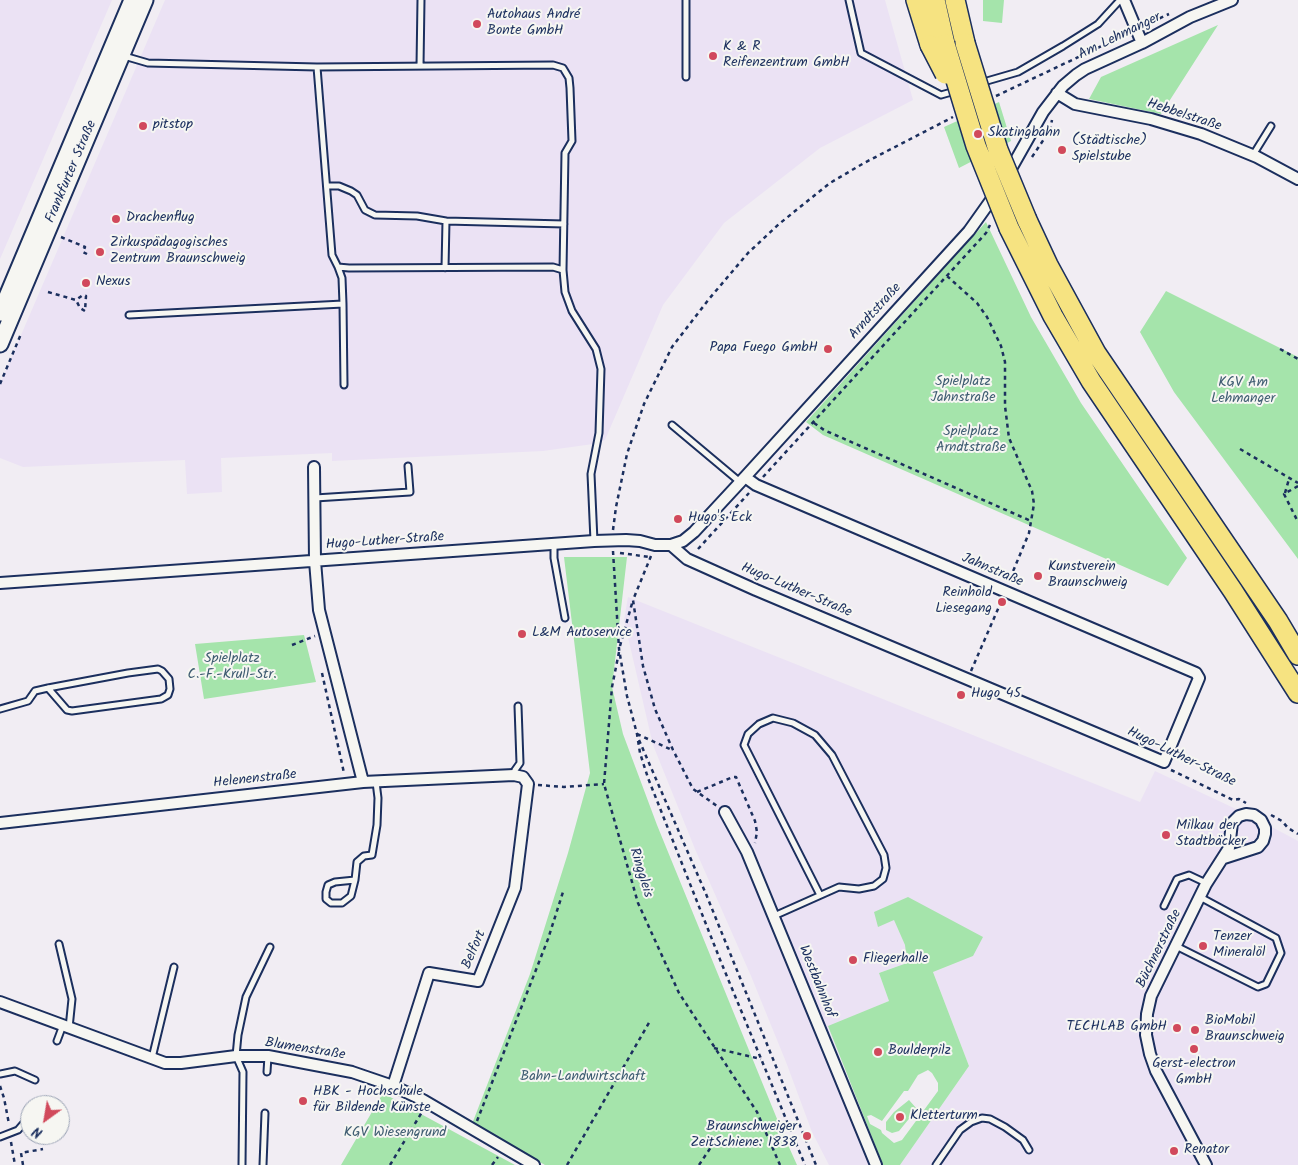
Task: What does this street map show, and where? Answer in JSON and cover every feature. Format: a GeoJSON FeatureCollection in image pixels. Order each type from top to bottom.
{"type":"FeatureCollection","features":[{"type":"Feature","properties":{"kind":"highway"},"geometry":{"type":"LineString","coordinates":[[916,0],[962,102],[976,146],[1009,228],[1053,316],[1091,381],[1233,591],[1298,693]]}},
{"type":"Feature","properties":{"kind":"highway"},"geometry":{"type":"LineString","coordinates":[[935,0],[937,45]]}},
{"type":"Feature","properties":{"kind":"highway"},"geometry":{"type":"LineString","coordinates":[[955,0],[964,43],[998,150],[1027,220],[1067,302],[1096,353],[1278,621],[1298,655]]}},
{"type":"Feature","properties":{"kind":"highway"},"geometry":{"type":"LineString","coordinates":[[964,43],[968,0]]}},
{"type":"Feature","properties":{"kind":"main road","name":"Frankfurter Straße"},"geometry":{"type":"LineString","coordinates":[[0,313],[132,0]]}},
{"type":"Feature","properties":{"kind":"main road","name":"Frankfurter Straße"},"geometry":{"type":"LineString","coordinates":[[0,344],[145,0]]}},
{"type":"Feature","properties":{"kind":"street"},"geometry":{"type":"LineString","coordinates":[[1124,0],[1142,43]]}},
{"type":"Feature","properties":{"kind":"street","name":"Am Lehmanger"},"geometry":{"type":"LineString","coordinates":[[1076,75],[1190,17],[1232,0]]}},
{"type":"Feature","properties":{"kind":"street","name":"Arndtstraße"},"geometry":{"type":"LineString","coordinates":[[671,545],[683,541],[694,532],[969,231],[988,206],[1043,112],[1057,93],[1076,75]]}},
{"type":"Feature","properties":{"kind":"street","name":"Hebbelstraße"},"geometry":{"type":"LineString","coordinates":[[1057,93],[1075,104],[1127,113],[1178,126],[1253,155],[1298,178]]}},
{"type":"Feature","properties":{"kind":"street","name":"Hugo-Luther-Straße"},"geometry":{"type":"LineString","coordinates":[[314,467],[315,561]]}},
{"type":"Feature","properties":{"kind":"street","name":"Jahnstraße"},"geometry":{"type":"LineString","coordinates":[[743,480],[1196,672],[1199,678],[1164,762]]}},
{"type":"Feature","properties":{"kind":"street","name":"Hugo-Luther-Straße"},"geometry":{"type":"LineString","coordinates":[[0,583],[594,541],[640,541],[655,545],[671,545],[687,559],[1164,762]]}},
{"type":"Feature","properties":{"kind":"street"},"geometry":{"type":"LineString","coordinates":[[315,561],[322,622],[363,782]]}},
{"type":"Feature","properties":{"kind":"street"},"geometry":{"type":"LineString","coordinates":[[514,775],[523,777],[528,784]]}},
{"type":"Feature","properties":{"kind":"street","name":"Helenenstraße"},"geometry":{"type":"LineString","coordinates":[[0,823],[363,782],[514,775]]}},
{"type":"Feature","properties":{"kind":"street","name":"Belfort"},"geometry":{"type":"LineString","coordinates":[[393,1086],[429,973],[478,980],[515,888],[528,784]]}},
{"type":"Feature","properties":{"kind":"street","name":"Westbahnhof"},"geometry":{"type":"LineString","coordinates":[[725,812],[747,852],[876,1165]]}},
{"type":"Feature","properties":{"kind":"street","name":"Büchnerstraße"},"geometry":{"type":"LineString","coordinates":[[1206,1165],[1156,1071],[1146,1035],[1151,996],[1206,884],[1229,848],[1231,828],[1235,818],[1246,814],[1254,815],[1261,820],[1266,834],[1258,847],[1224,858]]}},
{"type":"Feature","properties":{"kind":"street","name":"Blumenstraße"},"geometry":{"type":"LineString","coordinates":[[0,1002],[165,1063],[181,1064],[236,1056],[268,1056],[352,1072],[393,1086],[428,1102],[534,1165]]}},
{"type":"Feature","properties":{"kind":"lane"},"geometry":{"type":"LineString","coordinates":[[420,66],[421,0]]}},
{"type":"Feature","properties":{"kind":"lane"},"geometry":{"type":"LineString","coordinates":[[686,0],[686,77]]}},
{"type":"Feature","properties":{"kind":"lane"},"geometry":{"type":"LineString","coordinates":[[849,0],[861,53],[941,95],[962,102]]}},
{"type":"Feature","properties":{"kind":"lane"},"geometry":{"type":"LineString","coordinates":[[975,85],[1018,72],[1063,46],[1098,24],[1120,0]]}},
{"type":"Feature","properties":{"kind":"lane"},"geometry":{"type":"LineString","coordinates":[[122,55],[148,63],[317,67],[554,65],[563,68],[569,78],[572,141],[565,153],[563,270],[565,292],[572,311],[596,349],[601,369],[598,433],[591,474],[594,541]]}},
{"type":"Feature","properties":{"kind":"lane"},"geometry":{"type":"LineString","coordinates":[[317,67],[332,255],[342,278],[344,385]]}},
{"type":"Feature","properties":{"kind":"lane"},"geometry":{"type":"LineString","coordinates":[[1253,155],[1271,126]]}},
{"type":"Feature","properties":{"kind":"lane"},"geometry":{"type":"LineString","coordinates":[[327,186],[339,186],[351,191],[356,195],[365,210],[375,215],[417,216],[446,222],[564,224]]}},
{"type":"Feature","properties":{"kind":"lane"},"geometry":{"type":"LineString","coordinates":[[446,222],[446,268]]}},
{"type":"Feature","properties":{"kind":"lane"},"geometry":{"type":"LineString","coordinates":[[338,266],[349,268],[553,267],[563,270]]}},
{"type":"Feature","properties":{"kind":"lane"},"geometry":{"type":"LineString","coordinates":[[129,315],[343,304]]}},
{"type":"Feature","properties":{"kind":"lane"},"geometry":{"type":"LineString","coordinates":[[672,425],[743,480]]}},
{"type":"Feature","properties":{"kind":"lane"},"geometry":{"type":"LineString","coordinates":[[315,498],[410,492],[408,466]]}},
{"type":"Feature","properties":{"kind":"lane"},"geometry":{"type":"LineString","coordinates":[[554,544],[554,558],[565,618]]}},
{"type":"Feature","properties":{"kind":"lane"},"geometry":{"type":"LineString","coordinates":[[0,709],[28,702],[35,691],[48,688],[128,673],[158,669],[169,679],[170,689],[168,695],[161,699],[72,711],[67,710],[48,688]]}},
{"type":"Feature","properties":{"kind":"lane"},"geometry":{"type":"LineString","coordinates":[[514,775],[520,763],[518,706]]}},
{"type":"Feature","properties":{"kind":"lane"},"geometry":{"type":"LineString","coordinates":[[773,916],[839,887],[860,889],[874,886],[883,879],[886,868],[884,855],[832,755],[815,735],[793,723],[774,718],[759,724],[748,734],[744,745],[820,895]]}},
{"type":"Feature","properties":{"kind":"lane"},"geometry":{"type":"LineString","coordinates":[[355,880],[335,882],[328,885],[326,899],[331,903],[342,903],[351,896],[355,880],[357,862],[364,856],[372,854],[377,825],[378,798],[376,781]]}},
{"type":"Feature","properties":{"kind":"lane"},"geometry":{"type":"LineString","coordinates":[[1164,906],[1177,879],[1189,875],[1206,884]]}},
{"type":"Feature","properties":{"kind":"lane"},"geometry":{"type":"LineString","coordinates":[[1176,946],[1258,987],[1266,984],[1281,953],[1276,938],[1200,897]]}},
{"type":"Feature","properties":{"kind":"lane"},"geometry":{"type":"LineString","coordinates":[[57,1041],[66,1026],[72,999],[59,944]]}},
{"type":"Feature","properties":{"kind":"lane"},"geometry":{"type":"LineString","coordinates":[[242,1165],[243,1072],[236,1056],[238,1035],[246,997],[270,947]]}},
{"type":"Feature","properties":{"kind":"lane"},"geometry":{"type":"LineString","coordinates":[[152,1059],[174,967]]}},
{"type":"Feature","properties":{"kind":"lane"},"geometry":{"type":"LineString","coordinates":[[267,1072],[268,1056]]}},
{"type":"Feature","properties":{"kind":"lane"},"geometry":{"type":"LineString","coordinates":[[0,1074],[15,1071],[35,1080]]}},
{"type":"Feature","properties":{"kind":"lane"},"geometry":{"type":"LineString","coordinates":[[263,1165],[265,1113]]}},
{"type":"Feature","properties":{"kind":"lane"},"geometry":{"type":"LineString","coordinates":[[936,1165],[960,1130],[971,1122],[982,1118],[990,1119],[1004,1126],[1023,1140],[1029,1150]]}},
{"type":"Feature","properties":{"kind":"lane"},"geometry":{"type":"LineString","coordinates":[[0,1137],[10,1136],[20,1128]]}},
{"type":"Feature","properties":{"kind":"path"},"geometry":{"type":"LineString","coordinates":[[991,99],[1172,13]]}},
{"type":"Feature","properties":{"kind":"path"},"geometry":{"type":"LineString","coordinates":[[805,1165],[648,778],[640,753],[619,649],[614,586],[613,540],[616,506],[627,454],[644,404],[672,347],[748,253],[779,224],[830,183],[962,102]]}},
{"type":"Feature","properties":{"kind":"path"},"geometry":{"type":"LineString","coordinates":[[61,237],[85,247],[84,252],[87,254]]}},
{"type":"Feature","properties":{"kind":"path"},"geometry":{"type":"LineString","coordinates":[[936,266],[977,303],[987,317],[1001,346],[1005,362],[1005,406],[1009,438],[1032,491],[1034,504],[1029,533],[968,679]]}},
{"type":"Feature","properties":{"kind":"path"},"geometry":{"type":"LineString","coordinates":[[48,292],[76,300],[80,308],[85,310],[86,296],[82,295],[76,300]]}},
{"type":"Feature","properties":{"kind":"path"},"geometry":{"type":"LineString","coordinates":[[1280,350],[1298,359]]}},
{"type":"Feature","properties":{"kind":"path"},"geometry":{"type":"LineString","coordinates":[[804,412],[824,430],[1031,521]]}},
{"type":"Feature","properties":{"kind":"path"},"geometry":{"type":"LineString","coordinates":[[1240,449],[1298,485],[1284,494]]}},
{"type":"Feature","properties":{"kind":"path"},"geometry":{"type":"LineString","coordinates":[[1289,479],[1284,494],[1298,522]]}},
{"type":"Feature","properties":{"kind":"path"},"geometry":{"type":"LineString","coordinates":[[619,649],[633,600],[655,545]]}},
{"type":"Feature","properties":{"kind":"path"},"geometry":{"type":"LineString","coordinates":[[633,600],[642,666],[655,709],[672,750],[693,789],[725,812]]}},
{"type":"Feature","properties":{"kind":"path"},"geometry":{"type":"LineString","coordinates":[[292,645],[315,636],[311,622],[322,622]]}},
{"type":"Feature","properties":{"kind":"path","name":"Ringgleis"},"geometry":{"type":"LineString","coordinates":[[619,649],[612,687],[604,784],[638,903],[678,993],[757,1112],[780,1165]]}},
{"type":"Feature","properties":{"kind":"path"},"geometry":{"type":"LineString","coordinates":[[322,671],[347,784]]}},
{"type":"Feature","properties":{"kind":"path"},"geometry":{"type":"LineString","coordinates":[[637,734],[672,750]]}},
{"type":"Feature","properties":{"kind":"path"},"geometry":{"type":"LineString","coordinates":[[637,734],[706,894],[816,1165]]}},
{"type":"Feature","properties":{"kind":"path","name":"Hugo-Luther-Straße"},"geometry":{"type":"LineString","coordinates":[[1164,762],[1170,770],[1233,800],[1239,799]]}},
{"type":"Feature","properties":{"kind":"path"},"geometry":{"type":"LineString","coordinates":[[528,784],[564,787],[604,784]]}},
{"type":"Feature","properties":{"kind":"path"},"geometry":{"type":"LineString","coordinates":[[474,1129],[548,940],[564,892]]}},
{"type":"Feature","properties":{"kind":"path"},"geometry":{"type":"LineString","coordinates":[[568,1165],[650,1022]]}},
{"type":"Feature","properties":{"kind":"path"},"geometry":{"type":"LineString","coordinates":[[714,1048],[761,1059]]}},
{"type":"Feature","properties":{"kind":"path"},"geometry":{"type":"LineString","coordinates":[[0,1086],[4,1098],[15,1165]]}},
{"type":"Feature","properties":{"kind":"path"},"geometry":{"type":"LineString","coordinates":[[390,1165],[428,1102]]}},
{"type":"Feature","properties":{"kind":"path"},"geometry":{"type":"LineString","coordinates":[[699,1165],[717,1138]]}},
{"type":"Feature","properties":{"kind":"path"},"geometry":{"type":"LineString","coordinates":[[23,1165],[22,1153],[43,1149]]}},
{"type":"Feature","properties":{"kind":"shaded area"},"geometry":{"type":"Polygon","coordinates":[[[0,0],[112,0],[0,259],[0,0]]]}},
{"type":"Feature","properties":{"kind":"shaded area"},"geometry":{"type":"Polygon","coordinates":[[[165,0],[885,0],[913,100],[820,148],[724,223],[663,305],[605,440],[593,444],[543,451],[332,461],[332,453],[221,458],[222,492],[187,494],[185,460],[23,467],[0,458],[0,384],[165,0]]]}},
{"type":"Feature","properties":{"kind":"shaded area"},"geometry":{"type":"Polygon","coordinates":[[[628,597],[1140,802],[1155,771],[1253,817],[1298,841],[1298,1165],[900,1165],[969,1066],[933,972],[973,956],[894,919],[905,945],[907,963],[879,973],[889,1001],[828,1027],[883,1165],[829,1165],[812,1132],[751,976],[695,849],[653,745],[624,620],[628,597]]]}},
{"type":"Feature","properties":{"kind":"green space"},"geometry":{"type":"Polygon","coordinates":[[[983,0],[1004,0],[1002,23],[983,21],[983,0]]]}},
{"type":"Feature","properties":{"kind":"green space"},"geometry":{"type":"Polygon","coordinates":[[[1218,25],[1161,114],[1089,99],[1101,77],[1218,25]]]}},
{"type":"Feature","properties":{"kind":"green space","name":"Skatingbahn"},"geometry":{"type":"Polygon","coordinates":[[[999,102],[1011,141],[959,168],[944,127],[999,102]]]}},
{"type":"Feature","properties":{"kind":"green space","name":"Spielplatz Jahnstraße"},"geometry":{"type":"Polygon","coordinates":[[[986,222],[1031,317],[1081,403],[1187,558],[1168,586],[823,435],[806,422],[986,222]]]}},
{"type":"Feature","properties":{"kind":"green space","name":"KGV Am Lehmanger"},"geometry":{"type":"Polygon","coordinates":[[[1166,291],[1298,357],[1298,559],[1174,392],[1140,332],[1166,291]]]}},
{"type":"Feature","properties":{"kind":"green space","name":"Bahn-Landwirtschaft"},"geometry":{"type":"Polygon","coordinates":[[[564,557],[627,557],[612,687],[623,734],[657,825],[797,1165],[545,1165],[472,1124],[530,974],[568,853],[590,773],[564,557]]]}},
{"type":"Feature","properties":{"kind":"green space","name":"Spielplatz C.-F.-Krull-Str."},"geometry":{"type":"Polygon","coordinates":[[[304,635],[316,682],[204,699],[195,644],[304,635]]]}},
{"type":"Feature","properties":{"kind":"green space"},"geometry":{"type":"Polygon","coordinates":[[[908,897],[983,937],[973,956],[933,972],[969,1066],[900,1165],[883,1165],[828,1026],[889,1001],[879,973],[907,963],[905,945],[894,920],[878,927],[874,912],[908,897]],[[928,1070],[918,1075],[908,1091],[904,1091],[882,1121],[871,1115],[867,1116],[870,1124],[881,1130],[894,1143],[902,1140],[938,1091],[938,1083],[928,1070]]]}},
{"type":"Feature","properties":{"kind":"green space","name":"KGV Wiesengrund"},"geometry":{"type":"Polygon","coordinates":[[[383,1093],[421,1114],[515,1165],[341,1165],[383,1093]]]}},
{"type":"Feature","properties":{"kind":"green space","name":"Kletterturm"},"geometry":{"type":"Polygon","coordinates":[[[909,1100],[917,1109],[899,1131],[892,1133],[886,1130],[886,1122],[894,1112],[909,1100]]]}},
{"type":"Feature","properties":{"kind":"place","name":"Autohaus André Bonte GmbH"},"geometry":{"type":"Point","coordinates":[477,24]}},
{"type":"Feature","properties":{"kind":"place","name":"K & R Reifenzentrum GmbH"},"geometry":{"type":"Point","coordinates":[713,56]}},
{"type":"Feature","properties":{"kind":"place","name":"pitstop"},"geometry":{"type":"Point","coordinates":[143,126]}},
{"type":"Feature","properties":{"kind":"place","name":"Skatingbahn"},"geometry":{"type":"Point","coordinates":[978,134]}},
{"type":"Feature","properties":{"kind":"place","name":"(Städtische) Spielstube"},"geometry":{"type":"Point","coordinates":[1062,150]}},
{"type":"Feature","properties":{"kind":"place","name":"Drachenflug"},"geometry":{"type":"Point","coordinates":[116,219]}},
{"type":"Feature","properties":{"kind":"place","name":"Zirkuspädagogisches Zentrum Braunschweig"},"geometry":{"type":"Point","coordinates":[100,252]}},
{"type":"Feature","properties":{"kind":"place","name":"Nexus"},"geometry":{"type":"Point","coordinates":[86,283]}},
{"type":"Feature","properties":{"kind":"place","name":"Papa Fuego GmbH"},"geometry":{"type":"Point","coordinates":[828,349]}},
{"type":"Feature","properties":{"kind":"place","name":"Hugo's Eck"},"geometry":{"type":"Point","coordinates":[678,519]}},
{"type":"Feature","properties":{"kind":"place","name":"Kunstverein Braunschweig"},"geometry":{"type":"Point","coordinates":[1038,576]}},
{"type":"Feature","properties":{"kind":"place","name":"Reinhold Liesegang"},"geometry":{"type":"Point","coordinates":[1002,602]}},
{"type":"Feature","properties":{"kind":"place","name":"L&M Autoservice"},"geometry":{"type":"Point","coordinates":[522,634]}},
{"type":"Feature","properties":{"kind":"place","name":"Hugo 45"},"geometry":{"type":"Point","coordinates":[961,695]}},
{"type":"Feature","properties":{"kind":"place","name":"Milkau der Stadtbäcker"},"geometry":{"type":"Point","coordinates":[1166,835]}},
{"type":"Feature","properties":{"kind":"place","name":"Tenzer Mineralöl"},"geometry":{"type":"Point","coordinates":[1203,946]}},
{"type":"Feature","properties":{"kind":"place","name":"Fliegerhalle"},"geometry":{"type":"Point","coordinates":[853,960]}},
{"type":"Feature","properties":{"kind":"place","name":"TECHLAB GmbH"},"geometry":{"type":"Point","coordinates":[1177,1028]}},
{"type":"Feature","properties":{"kind":"place","name":"BioMobil Braunschweig"},"geometry":{"type":"Point","coordinates":[1195,1030]}},
{"type":"Feature","properties":{"kind":"place","name":"Gerst-electron GmbH"},"geometry":{"type":"Point","coordinates":[1194,1049]}},
{"type":"Feature","properties":{"kind":"place","name":"Boulderpilz"},"geometry":{"type":"Point","coordinates":[878,1052]}},
{"type":"Feature","properties":{"kind":"place","name":"HBK - Hochschule für Bildende Künste"},"geometry":{"type":"Point","coordinates":[303,1101]}},
{"type":"Feature","properties":{"kind":"place","name":"Kletterturm"},"geometry":{"type":"Point","coordinates":[900,1117]}},
{"type":"Feature","properties":{"kind":"place","name":"Braunschweiger ZeitSchiene: 1838"},"geometry":{"type":"Point","coordinates":[807,1136]}},
{"type":"Feature","properties":{"kind":"place","name":"Renator"},"geometry":{"type":"Point","coordinates":[1174,1151]}},
{"type":"Feature","properties":{"kind":"park label","name":"Spielplatz Arndtstraße"},"geometry":{"type":"Point","coordinates":[971,442]}}]}
